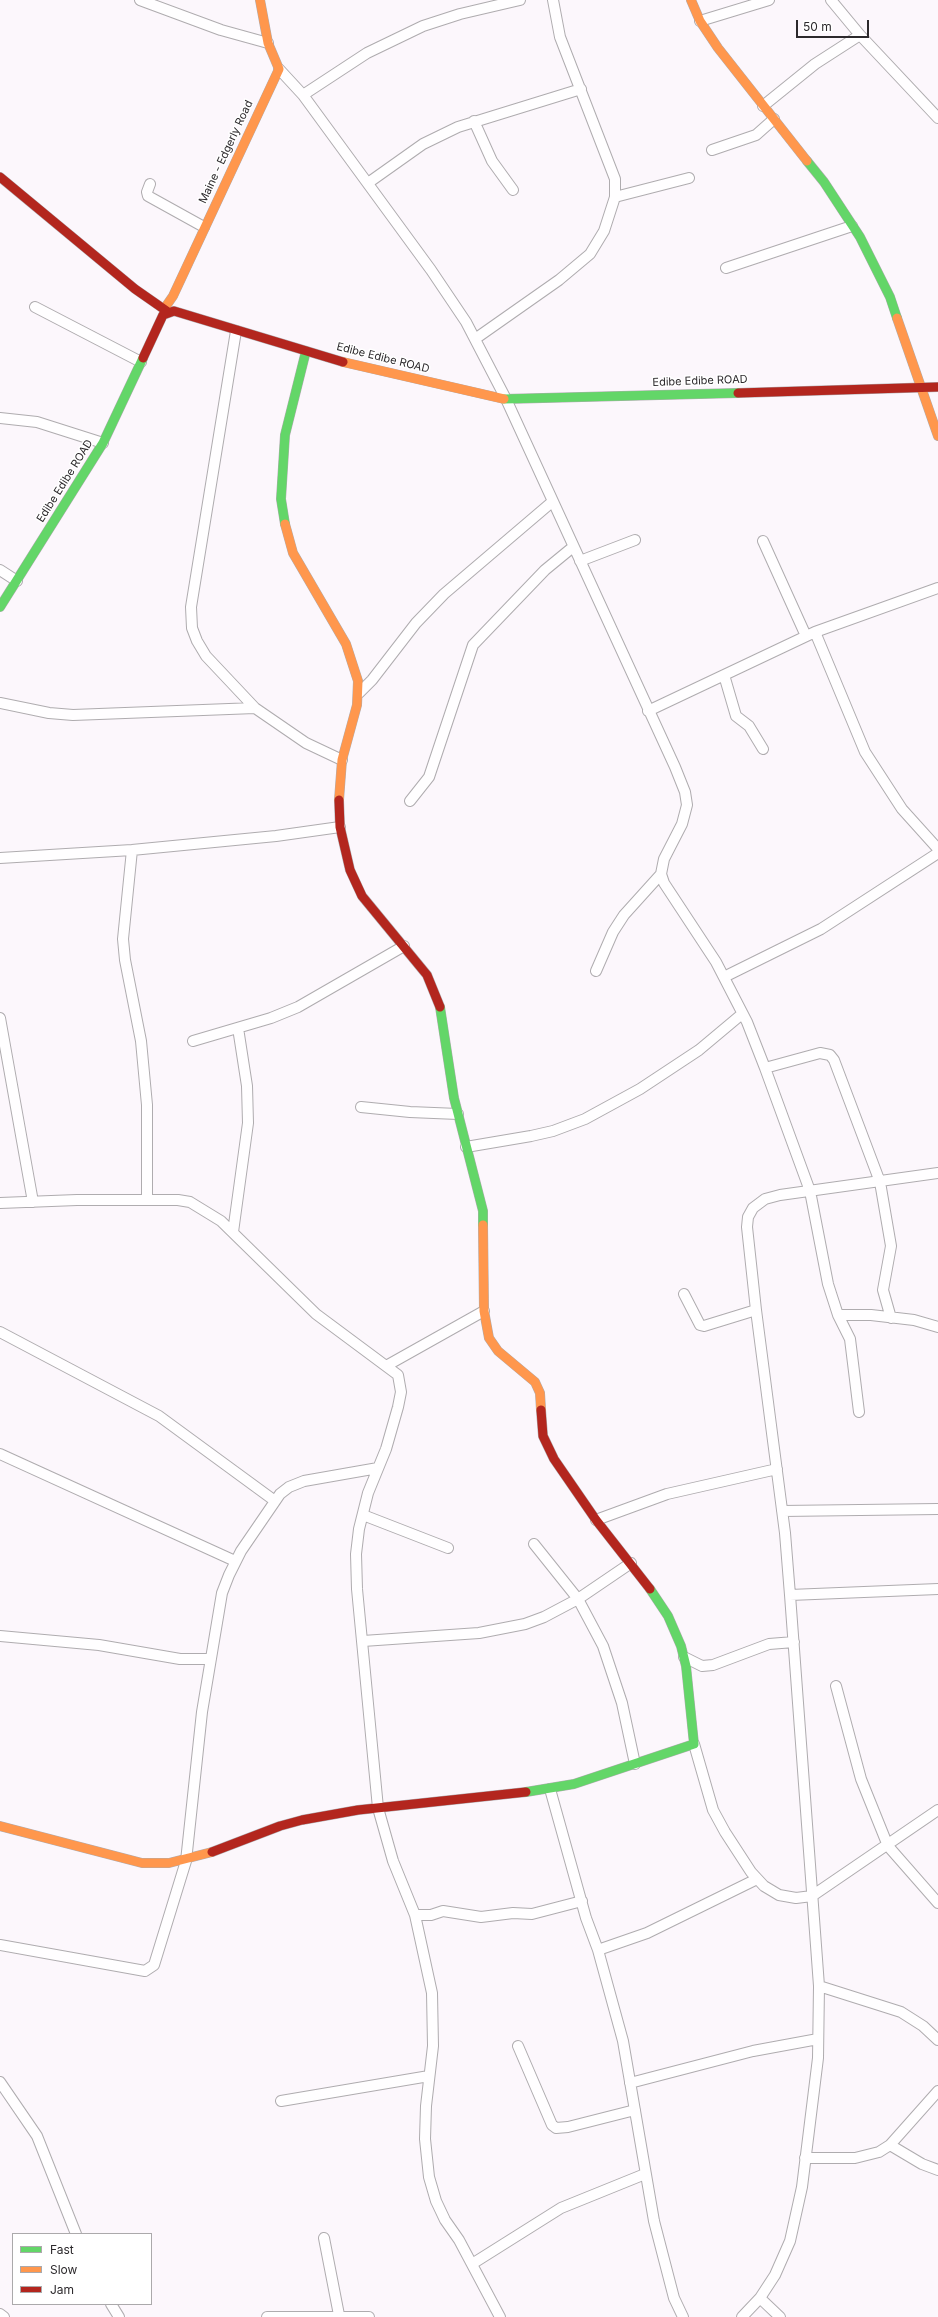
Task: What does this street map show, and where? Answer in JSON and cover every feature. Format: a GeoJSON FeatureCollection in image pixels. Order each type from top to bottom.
{"type":"FeatureCollection","features":[{"type":"Feature","properties":{"kind":"street"},"geometry":{"type":"LineString","coordinates":[[140,0],[221,30],[268,43]]}},
{"type":"Feature","properties":{"kind":"street"},"geometry":{"type":"LineString","coordinates":[[260,0],[268,43],[279,68],[303,95],[431,270],[475,339],[506,399],[685,792],[687,805],[682,824],[664,859],[661,874],[664,883],[724,977],[742,1014],[765,1068],[810,1191],[828,1284],[838,1315],[850,1339],[859,1412]]}},
{"type":"Feature","properties":{"kind":"street"},"geometry":{"type":"LineString","coordinates":[[303,95],[367,53],[423,26],[460,14],[520,0]]}},
{"type":"Feature","properties":{"kind":"street"},"geometry":{"type":"LineString","coordinates":[[475,339],[559,280],[590,254],[604,231],[615,197],[615,179],[560,37],[553,0]]}},
{"type":"Feature","properties":{"kind":"street"},"geometry":{"type":"LineString","coordinates":[[691,0],[700,21],[718,48],[824,182],[852,226],[890,297],[938,436]]}},
{"type":"Feature","properties":{"kind":"street"},"geometry":{"type":"LineString","coordinates":[[700,21],[769,0]]}},
{"type":"Feature","properties":{"kind":"street"},"geometry":{"type":"LineString","coordinates":[[831,0],[860,35],[938,118]]}},
{"type":"Feature","properties":{"kind":"street"},"geometry":{"type":"LineString","coordinates":[[764,106],[815,64],[860,35]]}},
{"type":"Feature","properties":{"kind":"street","name":"Maine - Edgerly Road"},"geometry":{"type":"LineString","coordinates":[[166,311],[279,68]]}},
{"type":"Feature","properties":{"kind":"street"},"geometry":{"type":"LineString","coordinates":[[368,183],[423,144],[474,121],[581,89]]}},
{"type":"Feature","properties":{"kind":"street"},"geometry":{"type":"LineString","coordinates":[[712,150],[756,135],[774,119]]}},
{"type":"Feature","properties":{"kind":"street"},"geometry":{"type":"LineString","coordinates":[[474,121],[492,161],[513,190]]}},
{"type":"Feature","properties":{"kind":"street"},"geometry":{"type":"LineString","coordinates":[[0,177],[135,289],[166,311]]}},
{"type":"Feature","properties":{"kind":"street"},"geometry":{"type":"LineString","coordinates":[[615,197],[689,178]]}},
{"type":"Feature","properties":{"kind":"street"},"geometry":{"type":"LineString","coordinates":[[150,184],[147,192],[148,196],[204,227]]}},
{"type":"Feature","properties":{"kind":"street"},"geometry":{"type":"LineString","coordinates":[[726,268],[852,226]]}},
{"type":"Feature","properties":{"kind":"street"},"geometry":{"type":"LineString","coordinates":[[35,307],[141,362]]}},
{"type":"Feature","properties":{"kind":"street","name":"Edibe Edibe ROAD"},"geometry":{"type":"LineString","coordinates":[[0,607],[103,443],[166,311],[174,311],[359,367],[506,399],[938,387]]}},
{"type":"Feature","properties":{"kind":"street"},"geometry":{"type":"LineString","coordinates":[[236,331],[192,599],[191,617],[197,641],[206,656],[255,708],[306,743],[342,760]]}},
{"type":"Feature","properties":{"kind":"street"},"geometry":{"type":"LineString","coordinates":[[306,351],[285,434],[280,490],[282,512],[293,553],[352,658],[358,681],[358,693],[342,760],[340,827],[355,884],[378,917],[404,946],[434,984],[438,997],[444,1021],[448,1066],[458,1114],[483,1211],[484,1311],[489,1338],[498,1351],[535,1382],[540,1393],[542,1429],[546,1445],[596,1520],[631,1563],[668,1616],[684,1657],[695,1738],[694,1744],[713,1810],[738,1856],[764,1886],[779,1895],[796,1898],[812,1896],[888,1846],[938,1810]]}},
{"type":"Feature","properties":{"kind":"street"},"geometry":{"type":"LineString","coordinates":[[0,418],[37,422],[103,443]]}},
{"type":"Feature","properties":{"kind":"street"},"geometry":{"type":"LineString","coordinates":[[358,693],[372,680],[416,623],[444,594],[552,502]]}},
{"type":"Feature","properties":{"kind":"street"},"geometry":{"type":"LineString","coordinates":[[580,561],[635,540]]}},
{"type":"Feature","properties":{"kind":"street"},"geometry":{"type":"LineString","coordinates":[[763,541],[810,634],[865,752],[902,809],[938,849]]}},
{"type":"Feature","properties":{"kind":"street"},"geometry":{"type":"LineString","coordinates":[[410,801],[429,777],[473,645],[545,570],[573,547]]}},
{"type":"Feature","properties":{"kind":"street"},"geometry":{"type":"LineString","coordinates":[[0,570],[17,581]]}},
{"type":"Feature","properties":{"kind":"street"},"geometry":{"type":"LineString","coordinates":[[648,711],[810,634],[938,588]]}},
{"type":"Feature","properties":{"kind":"street"},"geometry":{"type":"LineString","coordinates":[[724,675],[736,716],[749,726],[763,749]]}},
{"type":"Feature","properties":{"kind":"street"},"geometry":{"type":"LineString","coordinates":[[0,703],[49,713],[73,715],[255,708]]}},
{"type":"Feature","properties":{"kind":"street"},"geometry":{"type":"LineString","coordinates":[[0,858],[132,850],[276,836],[340,827]]}},
{"type":"Feature","properties":{"kind":"street"},"geometry":{"type":"LineString","coordinates":[[132,850],[123,939],[125,960],[141,1041],[146,1105],[147,1200]]}},
{"type":"Feature","properties":{"kind":"street"},"geometry":{"type":"LineString","coordinates":[[724,977],[821,929],[938,853]]}},
{"type":"Feature","properties":{"kind":"street"},"geometry":{"type":"LineString","coordinates":[[596,971],[613,932],[624,915],[661,874]]}},
{"type":"Feature","properties":{"kind":"street"},"geometry":{"type":"LineString","coordinates":[[193,1041],[238,1028],[298,1007],[404,946]]}},
{"type":"Feature","properties":{"kind":"street"},"geometry":{"type":"LineString","coordinates":[[466,1147],[538,1135],[585,1119],[640,1089],[699,1050],[742,1014]]}},
{"type":"Feature","properties":{"kind":"street"},"geometry":{"type":"LineString","coordinates":[[0,1018],[33,1202]]}},
{"type":"Feature","properties":{"kind":"street"},"geometry":{"type":"LineString","coordinates":[[233,1232],[248,1123],[247,1086],[238,1028]]}},
{"type":"Feature","properties":{"kind":"street"},"geometry":{"type":"LineString","coordinates":[[765,1068],[820,1053],[830,1055],[834,1060],[880,1182],[891,1246],[883,1290],[891,1318]]}},
{"type":"Feature","properties":{"kind":"street"},"geometry":{"type":"LineString","coordinates":[[361,1107],[410,1112],[458,1114]]}},
{"type":"Feature","properties":{"kind":"street"},"geometry":{"type":"LineString","coordinates":[[742,2317],[760,2298],[776,2275],[788,2246],[802,2187],[818,2058],[819,1986],[794,1642],[782,1511],[746,1227],[748,1217],[753,1208],[765,1199],[780,1195],[938,1173]]}},
{"type":"Feature","properties":{"kind":"street"},"geometry":{"type":"LineString","coordinates":[[0,1203],[147,1200],[178,1200],[190,1202],[205,1209],[233,1232],[316,1314],[398,1375],[400,1392],[386,1449],[378,1468],[359,1530],[356,1568],[378,1808],[393,1861],[415,1915],[432,1993],[432,2046],[425,2139],[429,2177],[436,2201],[500,2317]]}},
{"type":"Feature","properties":{"kind":"street"},"geometry":{"type":"LineString","coordinates":[[684,1294],[700,1325],[704,1326],[756,1310]]}},
{"type":"Feature","properties":{"kind":"street"},"geometry":{"type":"LineString","coordinates":[[386,1366],[484,1311]]}},
{"type":"Feature","properties":{"kind":"street"},"geometry":{"type":"LineString","coordinates":[[838,1315],[871,1315],[914,1320],[938,1327]]}},
{"type":"Feature","properties":{"kind":"street"},"geometry":{"type":"LineString","coordinates":[[0,1332],[159,1416],[275,1501]]}},
{"type":"Feature","properties":{"kind":"street"},"geometry":{"type":"LineString","coordinates":[[0,1454],[235,1561]]}},
{"type":"Feature","properties":{"kind":"street"},"geometry":{"type":"LineString","coordinates":[[0,1945],[145,1971],[154,1965],[186,1861],[202,1712],[222,1593],[235,1561],[280,1494],[289,1487],[304,1481],[378,1468]]}},
{"type":"Feature","properties":{"kind":"street"},"geometry":{"type":"LineString","coordinates":[[596,1520],[667,1494],[777,1470]]}},
{"type":"Feature","properties":{"kind":"street"},"geometry":{"type":"LineString","coordinates":[[782,1511],[938,1509]]}},
{"type":"Feature","properties":{"kind":"street"},"geometry":{"type":"LineString","coordinates":[[363,1515],[448,1548]]}},
{"type":"Feature","properties":{"kind":"street"},"geometry":{"type":"LineString","coordinates":[[534,1544],[578,1599],[614,1673],[635,1764]]}},
{"type":"Feature","properties":{"kind":"street"},"geometry":{"type":"LineString","coordinates":[[363,1641],[502,1629],[544,1617],[578,1599],[631,1563]]}},
{"type":"Feature","properties":{"kind":"street"},"geometry":{"type":"LineString","coordinates":[[790,1595],[938,1589]]}},
{"type":"Feature","properties":{"kind":"street"},"geometry":{"type":"LineString","coordinates":[[0,1636],[99,1645],[180,1659],[211,1659]]}},
{"type":"Feature","properties":{"kind":"street"},"geometry":{"type":"LineString","coordinates":[[684,1657],[702,1666],[713,1665],[769,1644],[794,1642]]}},
{"type":"Feature","properties":{"kind":"street"},"geometry":{"type":"LineString","coordinates":[[836,1686],[861,1779],[888,1846],[938,1903]]}},
{"type":"Feature","properties":{"kind":"street"},"geometry":{"type":"LineString","coordinates":[[0,1826],[32,1836],[142,1863],[169,1863],[186,1861],[294,1822],[346,1811],[550,1789],[574,1784],[694,1744]]}},
{"type":"Feature","properties":{"kind":"street"},"geometry":{"type":"LineString","coordinates":[[550,1789],[582,1901],[598,1950],[622,2041],[654,2221],[672,2291],[683,2317]]}},
{"type":"Feature","properties":{"kind":"street"},"geometry":{"type":"LineString","coordinates":[[598,1950],[647,1933],[758,1879]]}},
{"type":"Feature","properties":{"kind":"street"},"geometry":{"type":"LineString","coordinates":[[415,1915],[431,1915],[443,1911],[481,1917],[500,1916],[513,1913],[532,1914],[582,1901]]}},
{"type":"Feature","properties":{"kind":"street"},"geometry":{"type":"LineString","coordinates":[[819,1986],[901,2012],[923,2026],[938,2040]]}},
{"type":"Feature","properties":{"kind":"street"},"geometry":{"type":"LineString","coordinates":[[630,2083],[760,2050],[818,2039]]}},
{"type":"Feature","properties":{"kind":"street"},"geometry":{"type":"LineString","coordinates":[[518,2046],[552,2125],[556,2128],[568,2127],[635,2110]]}},
{"type":"Feature","properties":{"kind":"street"},"geometry":{"type":"LineString","coordinates":[[281,2102],[429,2076]]}},
{"type":"Feature","properties":{"kind":"street"},"geometry":{"type":"LineString","coordinates":[[0,2082],[38,2136],[76,2233]]}},
{"type":"Feature","properties":{"kind":"street"},"geometry":{"type":"LineString","coordinates":[[805,2158],[865,2156],[890,2145],[938,2091]]}},
{"type":"Feature","properties":{"kind":"street"},"geometry":{"type":"LineString","coordinates":[[890,2145],[922,2164],[938,2170]]}},
{"type":"Feature","properties":{"kind":"street"},"geometry":{"type":"LineString","coordinates":[[472,2264],[561,2208],[645,2174]]}},
{"type":"Feature","properties":{"kind":"street"},"geometry":{"type":"LineString","coordinates":[[324,2238],[339,2315]]}},
{"type":"Feature","properties":{"kind":"street"},"geometry":{"type":"LineString","coordinates":[[760,2298],[780,2317]]}},
{"type":"Feature","properties":{"kind":"street"},"geometry":{"type":"LineString","coordinates":[[112,2305],[119,2317]]}},
{"type":"Feature","properties":{"kind":"street"},"geometry":{"type":"LineString","coordinates":[[0,2314],[4,2317]]}},
{"type":"Feature","properties":{"kind":"street"},"geometry":{"type":"LineString","coordinates":[[267,2317],[339,2315],[369,2317]]}},
{"type":"Feature","properties":{"kind":"traffic: fast"},"geometry":{"type":"LineString","coordinates":[[807,161],[824,182],[860,237],[890,297],[897,318]]}},
{"type":"Feature","properties":{"kind":"traffic: fast"},"geometry":{"type":"LineString","coordinates":[[285,524],[281,499],[285,435],[306,351]]}},
{"type":"Feature","properties":{"kind":"traffic: fast"},"geometry":{"type":"LineString","coordinates":[[0,607],[103,443],[143,358]]}},
{"type":"Feature","properties":{"kind":"traffic: fast"},"geometry":{"type":"LineString","coordinates":[[504,399],[738,393]]}},
{"type":"Feature","properties":{"kind":"traffic: fast"},"geometry":{"type":"LineString","coordinates":[[440,1007],[454,1098],[483,1211],[483,1225]]}},
{"type":"Feature","properties":{"kind":"traffic: fast"},"geometry":{"type":"LineString","coordinates":[[526,1792],[574,1784],[694,1744],[686,1666],[681,1646],[668,1616],[650,1589]]}},
{"type":"Feature","properties":{"kind":"traffic: slow"},"geometry":{"type":"LineString","coordinates":[[164,309],[173,296],[279,69],[268,43],[260,0]]}},
{"type":"Feature","properties":{"kind":"traffic: slow"},"geometry":{"type":"LineString","coordinates":[[691,0],[700,21],[718,48],[807,161]]}},
{"type":"Feature","properties":{"kind":"traffic: slow"},"geometry":{"type":"LineString","coordinates":[[897,318],[938,436]]}},
{"type":"Feature","properties":{"kind":"traffic: slow"},"geometry":{"type":"LineString","coordinates":[[343,362],[504,399]]}},
{"type":"Feature","properties":{"kind":"traffic: slow"},"geometry":{"type":"LineString","coordinates":[[285,524],[293,553],[346,644],[358,681],[357,705],[342,760],[339,800]]}},
{"type":"Feature","properties":{"kind":"traffic: slow"},"geometry":{"type":"LineString","coordinates":[[483,1225],[484,1311],[489,1338],[498,1351],[535,1382],[540,1393],[541,1410]]}},
{"type":"Feature","properties":{"kind":"traffic: slow"},"geometry":{"type":"LineString","coordinates":[[0,1826],[142,1863],[169,1863],[212,1852]]}},
{"type":"Feature","properties":{"kind":"traffic: jam"},"geometry":{"type":"LineString","coordinates":[[0,177],[135,289],[168,312]]}},
{"type":"Feature","properties":{"kind":"traffic: jam"},"geometry":{"type":"LineString","coordinates":[[143,358],[163,315],[174,311],[343,362]]}},
{"type":"Feature","properties":{"kind":"traffic: jam"},"geometry":{"type":"LineString","coordinates":[[738,393],[938,387]]}},
{"type":"Feature","properties":{"kind":"traffic: jam"},"geometry":{"type":"LineString","coordinates":[[339,800],[340,827],[350,870],[362,896],[427,975],[440,1007]]}},
{"type":"Feature","properties":{"kind":"traffic: jam"},"geometry":{"type":"LineString","coordinates":[[541,1410],[543,1436],[554,1459],[596,1520],[650,1589]]}},
{"type":"Feature","properties":{"kind":"traffic: jam"},"geometry":{"type":"LineString","coordinates":[[212,1852],[280,1826],[302,1820],[358,1810],[526,1792]]}}]}
